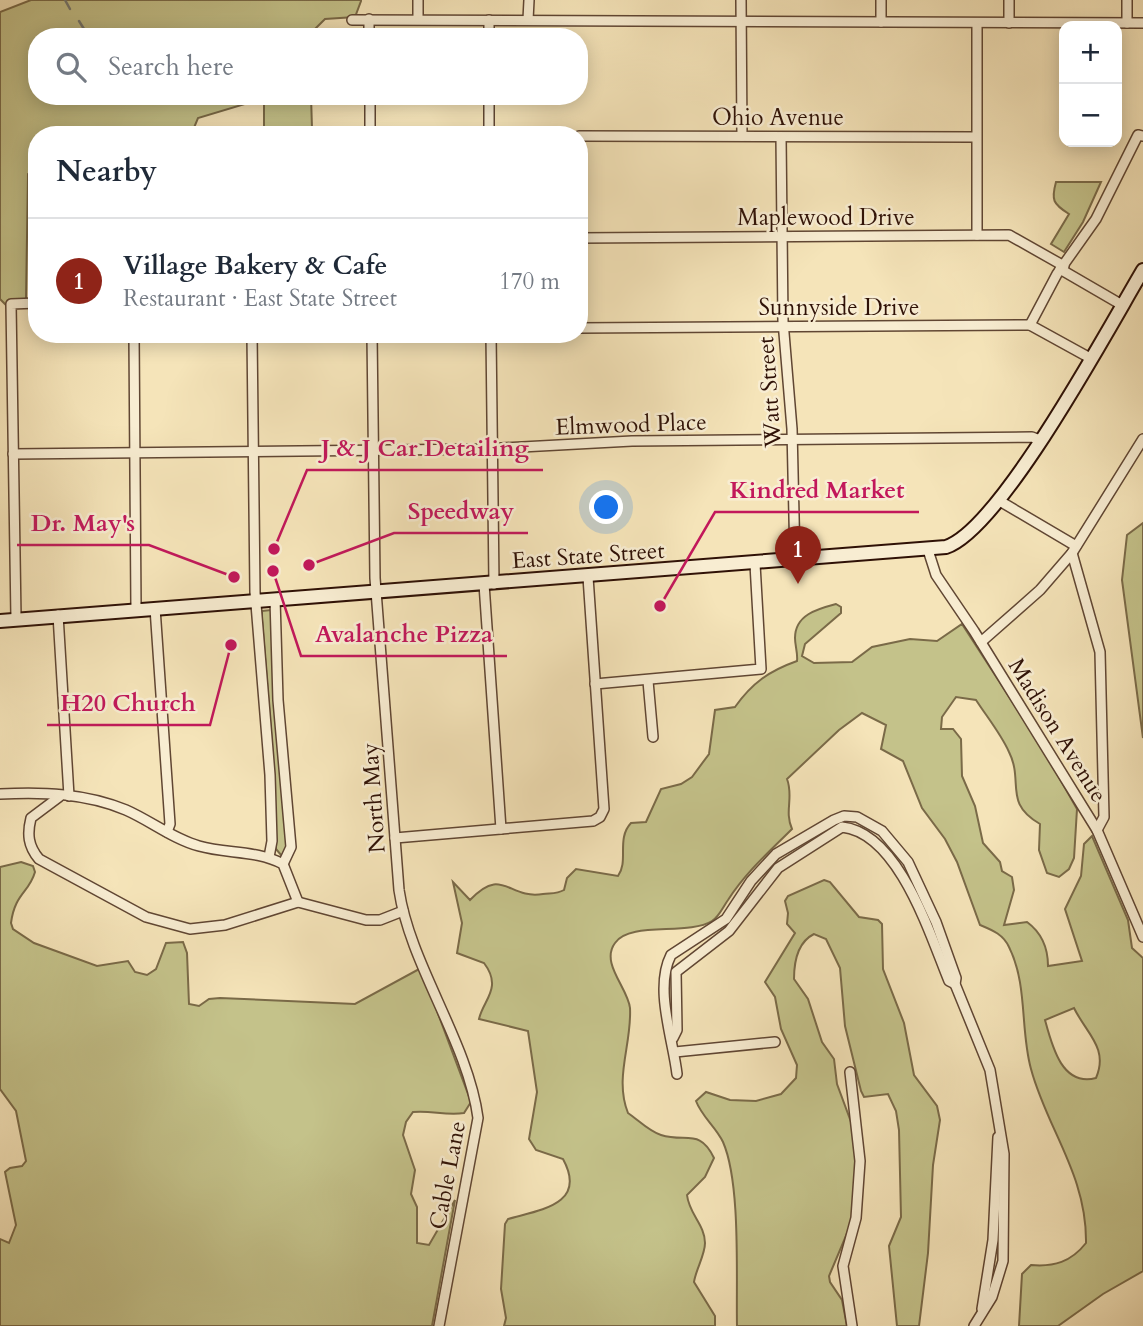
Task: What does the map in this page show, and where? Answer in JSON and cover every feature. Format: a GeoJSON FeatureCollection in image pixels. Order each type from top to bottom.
{"type":"FeatureCollection","features":[{"type":"Feature","properties":{"kind":"main road","name":"East State Street"},"geometry":{"type":"LineString","coordinates":[[0,619],[755,564],[946,547],[965,538],[998,500],[1040,440],[1143,271]]}},
{"type":"Feature","properties":{"kind":"street"},"geometry":{"type":"LineString","coordinates":[[418,0],[418,19]]}},
{"type":"Feature","properties":{"kind":"street"},"geometry":{"type":"LineString","coordinates":[[528,20],[529,0]]}},
{"type":"Feature","properties":{"kind":"street"},"geometry":{"type":"LineString","coordinates":[[741,0],[743,136]]}},
{"type":"Feature","properties":{"kind":"street"},"geometry":{"type":"LineString","coordinates":[[881,0],[881,22]]}},
{"type":"Feature","properties":{"kind":"street"},"geometry":{"type":"LineString","coordinates":[[1009,0],[1009,23]]}},
{"type":"Feature","properties":{"kind":"street"},"geometry":{"type":"LineString","coordinates":[[1127,0],[1128,23]]}},
{"type":"Feature","properties":{"kind":"street"},"geometry":{"type":"LineString","coordinates":[[369,19],[369,28]]}},
{"type":"Feature","properties":{"kind":"street"},"geometry":{"type":"LineString","coordinates":[[352,20],[1143,23]]}},
{"type":"Feature","properties":{"kind":"street"},"geometry":{"type":"LineString","coordinates":[[489,20],[489,28]]}},
{"type":"Feature","properties":{"kind":"street"},"geometry":{"type":"LineString","coordinates":[[976,235],[977,23]]}},
{"type":"Feature","properties":{"kind":"street"},"geometry":{"type":"LineString","coordinates":[[370,105],[370,126]]}},
{"type":"Feature","properties":{"kind":"street"},"geometry":{"type":"LineString","coordinates":[[489,105],[489,126]]}},
{"type":"Feature","properties":{"kind":"street","name":"Ohio Avenue"},"geometry":{"type":"LineString","coordinates":[[588,136],[976,137]]}},
{"type":"Feature","properties":{"kind":"street","name":"Watt Street"},"geometry":{"type":"LineString","coordinates":[[781,136],[784,327],[793,438],[795,560]]}},
{"type":"Feature","properties":{"kind":"street"},"geometry":{"type":"LineString","coordinates":[[1030,325],[1062,268],[1096,219],[1140,136]]}},
{"type":"Feature","properties":{"kind":"street","name":"Maplewood Drive"},"geometry":{"type":"LineString","coordinates":[[588,238],[1015,236],[1122,305]]}},
{"type":"Feature","properties":{"kind":"street"},"geometry":{"type":"LineString","coordinates":[[16,618],[11,304],[28,303]]}},
{"type":"Feature","properties":{"kind":"street","name":"Sunnyside Drive"},"geometry":{"type":"LineString","coordinates":[[588,328],[1030,325],[1090,358]]}},
{"type":"Feature","properties":{"kind":"street"},"geometry":{"type":"LineString","coordinates":[[134,343],[136,609]]}},
{"type":"Feature","properties":{"kind":"street"},"geometry":{"type":"LineString","coordinates":[[252,343],[256,600],[270,775],[272,845],[269,857]]}},
{"type":"Feature","properties":{"kind":"street","name":"North May"},"geometry":{"type":"LineString","coordinates":[[372,343],[376,592],[403,911],[436,995]]}},
{"type":"Feature","properties":{"kind":"street"},"geometry":{"type":"LineString","coordinates":[[491,343],[489,584],[501,830]]}},
{"type":"Feature","properties":{"kind":"street","name":"Elmwood Place"},"geometry":{"type":"LineString","coordinates":[[12,454],[492,449],[632,441],[793,438],[1032,437],[1040,440]]}},
{"type":"Feature","properties":{"kind":"street"},"geometry":{"type":"LineString","coordinates":[[981,642],[1040,590],[1074,549],[1143,439]]}},
{"type":"Feature","properties":{"kind":"street"},"geometry":{"type":"LineString","coordinates":[[998,500],[1074,549],[1100,652],[1104,817],[1097,830]]}},
{"type":"Feature","properties":{"kind":"street","name":"Madison Avenue"},"geometry":{"type":"LineString","coordinates":[[928,550],[936,575],[981,642],[1097,830],[1143,937]]}},
{"type":"Feature","properties":{"kind":"street"},"geometry":{"type":"LineString","coordinates":[[595,684],[761,669],[755,564]]}},
{"type":"Feature","properties":{"kind":"street"},"geometry":{"type":"LineString","coordinates":[[396,838],[593,821],[600,817],[604,809],[588,576]]}},
{"type":"Feature","properties":{"kind":"street"},"geometry":{"type":"LineString","coordinates":[[275,599],[278,700],[291,849],[283,864]]}},
{"type":"Feature","properties":{"kind":"street"},"geometry":{"type":"LineString","coordinates":[[155,608],[170,824],[167,832]]}},
{"type":"Feature","properties":{"kind":"street"},"geometry":{"type":"LineString","coordinates":[[58,615],[64,797]]}},
{"type":"Feature","properties":{"kind":"street"},"geometry":{"type":"LineString","coordinates":[[648,681],[653,737]]}},
{"type":"Feature","properties":{"kind":"street"},"geometry":{"type":"LineString","coordinates":[[0,794],[49,792],[124,810],[199,847],[269,857],[283,864],[298,902]]}},
{"type":"Feature","properties":{"kind":"street"},"geometry":{"type":"LineString","coordinates":[[64,797],[31,818],[28,838],[31,850],[39,859],[146,918],[190,929],[209,927],[298,902],[366,920],[380,920],[403,911]]}},
{"type":"Feature","properties":{"kind":"street"},"geometry":{"type":"LineString","coordinates":[[677,1074],[673,1038],[669,1031],[664,978],[671,955],[726,919],[751,881],[776,854],[844,816],[857,817],[880,829],[908,862],[943,941],[956,978],[954,984]]}},
{"type":"Feature","properties":{"kind":"street"},"geometry":{"type":"LineString","coordinates":[[673,1038],[677,1030],[676,972],[741,919],[778,868],[842,827],[866,835],[902,874],[949,981],[954,984],[990,1070],[1004,1154],[1005,1243],[997,1285],[974,1326]]}},
{"type":"Feature","properties":{"kind":"street","name":"Cable Lane"},"geometry":{"type":"LineString","coordinates":[[436,995],[472,1086],[478,1118],[439,1326]]}},
{"type":"Feature","properties":{"kind":"street"},"geometry":{"type":"LineString","coordinates":[[675,1052],[775,1042]]}},
{"type":"Feature","properties":{"kind":"street"},"geometry":{"type":"LineString","coordinates":[[850,1072],[860,1148],[860,1175],[856,1218],[842,1275],[852,1326]]}},
{"type":"Feature","properties":{"kind":"shaded area"},"geometry":{"type":"Polygon","coordinates":[[[31,0],[361,0],[355,17],[325,19],[316,28],[28,28],[28,105],[242,105],[198,118],[195,126],[28,126],[26,301],[8,307],[0,299],[0,12],[31,0]]]}},
{"type":"Feature","properties":{"kind":"shaded area"},"geometry":{"type":"Polygon","coordinates":[[[264,105],[311,105],[312,126],[264,126],[264,105]]]}},
{"type":"Feature","properties":{"kind":"shaded area"},"geometry":{"type":"Polygon","coordinates":[[[1056,182],[1101,182],[1083,222],[1064,252],[1051,244],[1069,214],[1055,201],[1056,182]]]}},
{"type":"Feature","properties":{"kind":"shaded area"},"geometry":{"type":"Polygon","coordinates":[[[1143,523],[1143,738],[1122,580],[1127,535],[1143,523]]]}},
{"type":"Feature","properties":{"kind":"shaded area"},"geometry":{"type":"Polygon","coordinates":[[[836,604],[841,607],[841,613],[805,644],[802,656],[814,663],[852,662],[872,647],[910,639],[937,641],[962,624],[1043,749],[1077,809],[1074,858],[1069,869],[1059,877],[1047,873],[1039,850],[1040,824],[1022,808],[1009,752],[976,700],[956,697],[942,717],[941,729],[953,729],[961,739],[962,776],[975,806],[983,843],[1000,862],[1002,871],[1012,877],[1014,890],[1004,925],[1027,922],[1032,926],[1043,941],[1048,966],[1082,961],[1065,909],[1081,876],[1084,844],[1092,836],[1128,920],[1132,948],[1143,958],[1143,1271],[1103,1294],[1058,1326],[1019,1326],[1022,1274],[1031,1265],[1062,1262],[1086,1243],[1085,1218],[1080,1196],[1031,1069],[1019,977],[1009,947],[1000,936],[980,925],[957,862],[945,839],[922,808],[903,761],[881,749],[886,725],[862,713],[839,730],[787,779],[792,829],[750,871],[712,921],[689,928],[633,932],[622,936],[611,951],[613,967],[630,1008],[623,1074],[624,1100],[628,1113],[657,1133],[698,1140],[709,1149],[714,1158],[705,1177],[687,1195],[705,1243],[694,1282],[715,1316],[715,1326],[504,1326],[506,1318],[501,1289],[505,1224],[508,1219],[546,1208],[565,1196],[569,1187],[569,1174],[563,1159],[536,1150],[529,1139],[537,1092],[528,1031],[479,1019],[492,987],[492,980],[484,963],[457,953],[462,923],[453,882],[470,900],[481,890],[498,884],[531,895],[559,892],[564,890],[567,878],[576,869],[618,876],[623,864],[624,836],[631,823],[646,822],[661,789],[681,784],[692,777],[709,754],[715,710],[735,707],[762,679],[797,661],[796,630],[803,618],[836,604]],[[1074,1008],[1045,1020],[1051,1041],[1060,1062],[1067,1070],[1084,1079],[1096,1078],[1100,1058],[1098,1049],[1074,1008]]]}},
{"type":"Feature","properties":{"kind":"shaded area"},"geometry":{"type":"Polygon","coordinates":[[[271,610],[289,845],[285,855],[281,855],[276,849],[272,744],[262,620],[262,611],[271,610]]]}},
{"type":"Feature","properties":{"kind":"shaded area"},"geometry":{"type":"Polygon","coordinates":[[[21,862],[33,866],[35,872],[16,905],[11,923],[13,929],[34,943],[97,966],[128,961],[135,972],[147,975],[156,969],[166,943],[183,942],[187,953],[189,1004],[199,1006],[209,999],[220,998],[355,1004],[421,968],[471,1102],[464,1113],[413,1112],[406,1122],[403,1135],[415,1170],[411,1194],[417,1207],[417,1243],[429,1245],[455,1200],[432,1326],[0,1326],[0,1239],[9,1243],[16,1225],[5,1172],[10,1168],[22,1166],[26,1161],[16,1111],[0,1089],[0,867],[21,862]]]}},
{"type":"Feature","properties":{"kind":"shaded area"},"geometry":{"type":"Polygon","coordinates":[[[824,880],[830,882],[859,917],[878,920],[882,924],[883,969],[904,1023],[914,1075],[937,1106],[940,1120],[933,1165],[928,1253],[919,1326],[897,1326],[889,1246],[901,1217],[899,1130],[896,1111],[888,1094],[864,1097],[861,1091],[845,1026],[840,968],[826,939],[814,934],[804,942],[798,953],[794,979],[808,999],[822,1042],[834,1059],[837,1084],[854,1130],[858,1170],[851,1224],[829,1276],[842,1300],[847,1326],[737,1326],[733,1181],[723,1142],[696,1101],[706,1092],[730,1100],[756,1101],[781,1094],[796,1078],[797,1065],[781,1029],[775,997],[765,982],[795,933],[787,924],[785,901],[788,896],[824,880]]]}},
{"type":"Feature","properties":{"kind":"waterway"},"geometry":{"type":"LineString","coordinates":[[65,0],[70,9]]}},
{"type":"Feature","properties":{"kind":"waterway"},"geometry":{"type":"LineString","coordinates":[[79,21],[83,28]]}},
{"type":"Feature","properties":{"kind":"place","name":"J & J Car Detailing"},"geometry":{"type":"Point","coordinates":[274,549]}},
{"type":"Feature","properties":{"kind":"place","name":"Speedway"},"geometry":{"type":"Point","coordinates":[309,565]}},
{"type":"Feature","properties":{"kind":"place","name":"Avalanche Pizza"},"geometry":{"type":"Point","coordinates":[273,571]}},
{"type":"Feature","properties":{"kind":"place","name":"Dr. May's"},"geometry":{"type":"Point","coordinates":[234,577]}},
{"type":"Feature","properties":{"kind":"place","name":"Village Bakery & Cafe"},"geometry":{"type":"Point","coordinates":[798,584]}},
{"type":"Feature","properties":{"kind":"place","name":"Kindred Market"},"geometry":{"type":"Point","coordinates":[660,606]}},
{"type":"Feature","properties":{"kind":"place","name":"H20 Church"},"geometry":{"type":"Point","coordinates":[231,645]}}]}
